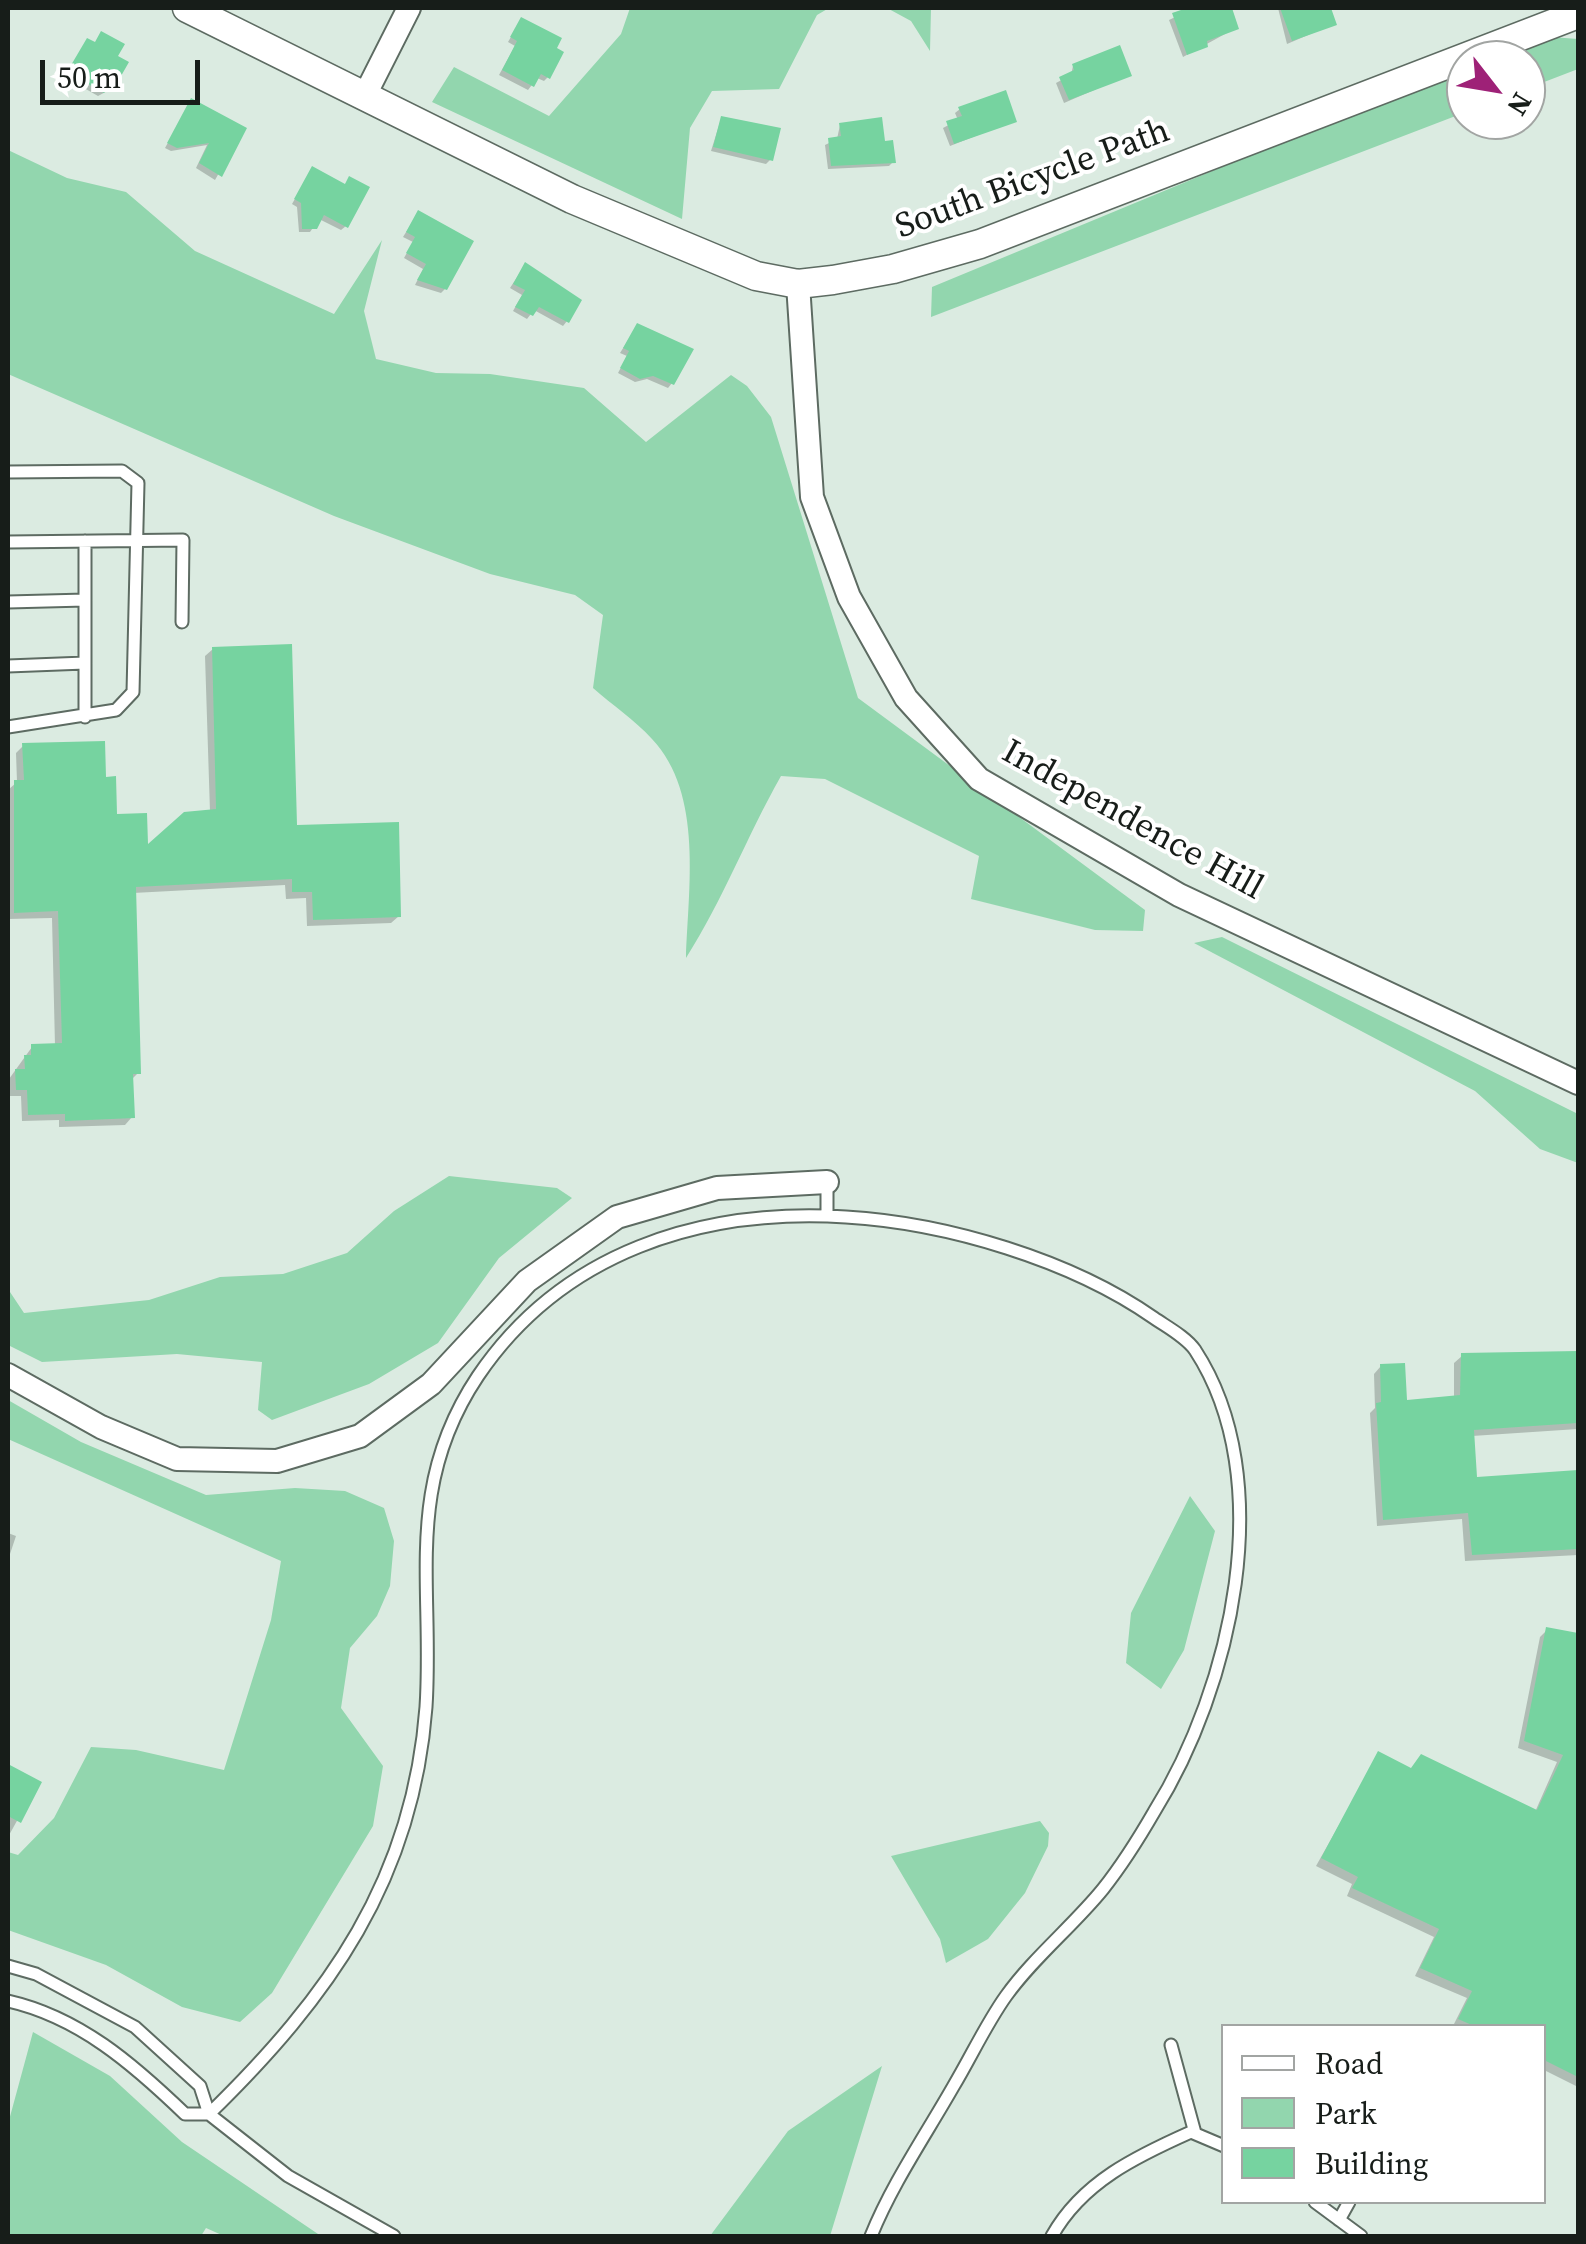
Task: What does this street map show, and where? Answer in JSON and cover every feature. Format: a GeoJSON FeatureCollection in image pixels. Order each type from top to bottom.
{"type":"FeatureCollection","features":[{"type":"Feature","properties":{"kind":"street","name":"South Bicycle Path"},"geometry":{"type":"LineString","coordinates":[[187,8],[608,215],[756,276],[798,284],[893,269],[1022,230],[1578,14]]}},
{"type":"Feature","properties":{"kind":"street"},"geometry":{"type":"LineString","coordinates":[[365,95],[409,8]]}},
{"type":"Feature","properties":{"kind":"street","name":"Independence Hill"},"geometry":{"type":"LineString","coordinates":[[798,284],[812,497],[843,580],[906,698],[979,779],[1180,894],[1578,1083]]}},
{"type":"Feature","properties":{"kind":"street"},"geometry":{"type":"LineString","coordinates":[[8,1375],[101,1427],[177,1459],[277,1461],[360,1436],[431,1384],[526,1281],[617,1216],[716,1188],[827,1182]]}},
{"type":"Feature","properties":{"kind":"lane"},"geometry":{"type":"LineString","coordinates":[[8,472],[122,472],[138,483],[140,540],[133,692],[116,710],[8,727]]}},
{"type":"Feature","properties":{"kind":"lane"},"geometry":{"type":"LineString","coordinates":[[8,542],[182,540],[182,622]]}},
{"type":"Feature","properties":{"kind":"lane"},"geometry":{"type":"LineString","coordinates":[[86,541],[86,716]]}},
{"type":"Feature","properties":{"kind":"lane"},"geometry":{"type":"LineString","coordinates":[[8,602],[85,600]]}},
{"type":"Feature","properties":{"kind":"lane"},"geometry":{"type":"LineString","coordinates":[[8,666],[85,663]]}},
{"type":"Feature","properties":{"kind":"lane"},"geometry":{"type":"LineString","coordinates":[[827,1182],[827,1216]]}},
{"type":"Feature","properties":{"kind":"lane"},"geometry":{"type":"LineString","coordinates":[[8,2001],[66,2019],[140,2071],[185,2114],[208,2114],[275,2050],[348,1953],[389,1871],[418,1773],[426,1704],[426,1504],[440,1452],[476,1378],[522,1323],[621,1250],[676,1232],[732,1222],[827,1216],[886,1220],[1006,1249],[1107,1285],[1193,1345],[1230,1428],[1242,1515],[1224,1643],[1190,1744],[1156,1809],[1105,1886],[1006,1995],[871,2236]]}},
{"type":"Feature","properties":{"kind":"lane"},"geometry":{"type":"LineString","coordinates":[[8,1966],[36,1974],[135,2027],[200,2086],[208,2114],[288,2176],[394,2236]]}},
{"type":"Feature","properties":{"kind":"lane"},"geometry":{"type":"LineString","coordinates":[[1171,2045],[1195,2133]]}},
{"type":"Feature","properties":{"kind":"lane"},"geometry":{"type":"LineString","coordinates":[[1052,2236],[1060,2222],[1106,2175],[1143,2153],[1195,2133],[1221,2145]]}},
{"type":"Feature","properties":{"kind":"lane"},"geometry":{"type":"LineString","coordinates":[[1318,2204],[1362,2236]]}},
{"type":"Feature","properties":{"kind":"lane"},"geometry":{"type":"LineString","coordinates":[[1340,2220],[1347,2204]]}},
{"type":"Feature","properties":{"kind":"green space"},"geometry":{"type":"Polygon","coordinates":[[[630,8],[829,8],[817,15],[779,89],[712,91],[690,128],[682,219],[432,102],[454,67],[549,116],[621,34],[630,8]]]}},
{"type":"Feature","properties":{"kind":"green space"},"geometry":{"type":"Polygon","coordinates":[[[887,8],[931,8],[930,51],[911,21],[887,8]]]}},
{"type":"Feature","properties":{"kind":"green space"},"geometry":{"type":"Polygon","coordinates":[[[1538,36],[1578,39],[1578,69],[1546,81],[1546,40],[1528,40],[1538,36]]]}},
{"type":"Feature","properties":{"kind":"green space"},"geometry":{"type":"Polygon","coordinates":[[[1446,74],[1446,120],[931,317],[932,287],[1446,74]]]}},
{"type":"Feature","properties":{"kind":"green space"},"geometry":{"type":"Polygon","coordinates":[[[8,150],[67,178],[126,192],[195,251],[334,314],[382,240],[364,311],[376,359],[436,373],[490,374],[584,388],[646,442],[731,375],[747,386],[771,417],[858,698],[1145,910],[1143,931],[1095,930],[971,899],[979,856],[825,779],[781,776],[686,958],[689,844],[680,787],[652,739],[593,688],[603,615],[575,595],[490,574],[334,516],[8,374],[8,150]]]}},
{"type":"Feature","properties":{"kind":"green space"},"geometry":{"type":"Polygon","coordinates":[[[1222,937],[1578,1114],[1578,1163],[1540,1149],[1475,1091],[1194,943],[1222,937]]]}},
{"type":"Feature","properties":{"kind":"green space"},"geometry":{"type":"Polygon","coordinates":[[[449,1176],[557,1188],[572,1198],[499,1258],[438,1343],[369,1384],[272,1420],[258,1410],[262,1362],[177,1354],[42,1362],[8,1345],[8,1289],[24,1313],[149,1300],[220,1277],[283,1274],[347,1253],[394,1211],[449,1176]]]}},
{"type":"Feature","properties":{"kind":"green space"},"geometry":{"type":"Polygon","coordinates":[[[8,1400],[81,1442],[206,1495],[295,1488],[345,1491],[384,1508],[394,1541],[390,1586],[377,1616],[350,1648],[341,1708],[383,1766],[373,1826],[272,1993],[240,2022],[182,2007],[106,1965],[8,1930],[8,1852],[18,1855],[54,1818],[91,1747],[136,1750],[224,1770],[271,1620],[281,1561],[8,1439],[8,1400]]]}},
{"type":"Feature","properties":{"kind":"green space"},"geometry":{"type":"Polygon","coordinates":[[[1190,1496],[1215,1531],[1184,1650],[1161,1689],[1126,1663],[1131,1613],[1190,1496]]]}},
{"type":"Feature","properties":{"kind":"green space"},"geometry":{"type":"Polygon","coordinates":[[[1040,1821],[1049,1833],[1048,1846],[1025,1893],[988,1939],[946,1963],[940,1939],[891,1856],[1040,1821]]]}},
{"type":"Feature","properties":{"kind":"green space"},"geometry":{"type":"Polygon","coordinates":[[[33,2032],[110,2076],[182,2142],[321,2236],[224,2236],[206,2228],[201,2236],[8,2236],[8,2124],[33,2032]]]}},
{"type":"Feature","properties":{"kind":"green space"},"geometry":{"type":"Polygon","coordinates":[[[882,2066],[830,2236],[710,2236],[788,2131],[882,2066]]]}},
{"type":"Feature","properties":{"kind":"building"},"geometry":{"type":"Polygon","coordinates":[[[1187,8],[1232,8],[1239,29],[1207,41],[1208,47],[1187,55],[1172,13],[1187,8]]]}},
{"type":"Feature","properties":{"kind":"building"},"geometry":{"type":"Polygon","coordinates":[[[1280,8],[1331,8],[1337,25],[1292,41],[1280,8]]]}},
{"type":"Feature","properties":{"kind":"building"},"geometry":{"type":"Polygon","coordinates":[[[521,17],[562,38],[557,48],[564,52],[550,79],[541,74],[534,87],[502,70],[517,41],[510,37],[521,17]]]}},
{"type":"Feature","properties":{"kind":"building"},"geometry":{"type":"Polygon","coordinates":[[[101,31],[125,44],[118,56],[129,62],[113,90],[108,87],[104,93],[67,72],[87,38],[95,42],[101,31]]]}},
{"type":"Feature","properties":{"kind":"building"},"geometry":{"type":"Polygon","coordinates":[[[1120,45],[1132,76],[1069,100],[1059,77],[1074,70],[1072,64],[1120,45]]]}},
{"type":"Feature","properties":{"kind":"building"},"geometry":{"type":"Polygon","coordinates":[[[1006,90],[1017,122],[954,144],[946,121],[962,116],[958,107],[1006,90]]]}},
{"type":"Feature","properties":{"kind":"building"},"geometry":{"type":"Polygon","coordinates":[[[191,98],[247,128],[222,177],[199,163],[209,143],[177,148],[167,143],[191,98]]]}},
{"type":"Feature","properties":{"kind":"building"},"geometry":{"type":"Polygon","coordinates":[[[721,116],[781,128],[773,161],[713,147],[721,116]]]}},
{"type":"Feature","properties":{"kind":"building"},"geometry":{"type":"Polygon","coordinates":[[[882,117],[885,141],[893,140],[896,163],[831,166],[828,138],[841,136],[839,123],[882,117]]]}},
{"type":"Feature","properties":{"kind":"building"},"geometry":{"type":"Polygon","coordinates":[[[312,166],[345,184],[349,176],[370,187],[348,228],[324,215],[317,229],[302,229],[301,203],[294,199],[312,166]]]}},
{"type":"Feature","properties":{"kind":"building"},"geometry":{"type":"Polygon","coordinates":[[[418,210],[474,241],[447,290],[417,280],[426,264],[406,253],[415,237],[406,232],[418,210]]]}},
{"type":"Feature","properties":{"kind":"building"},"geometry":{"type":"Polygon","coordinates":[[[525,262],[582,300],[569,323],[539,307],[533,316],[515,307],[525,290],[513,284],[525,262]]]}},
{"type":"Feature","properties":{"kind":"building"},"geometry":{"type":"Polygon","coordinates":[[[637,323],[694,349],[674,385],[653,376],[640,379],[620,368],[629,351],[623,348],[637,323]]]}},
{"type":"Feature","properties":{"kind":"building"},"geometry":{"type":"Polygon","coordinates":[[[292,644],[297,825],[399,822],[401,917],[313,920],[312,892],[292,892],[292,879],[136,887],[141,1074],[133,1074],[135,1118],[65,1121],[65,1114],[28,1115],[27,1090],[16,1090],[15,1069],[25,1069],[24,1055],[31,1055],[31,1044],[62,1043],[58,911],[14,913],[14,780],[24,780],[22,743],[105,741],[106,777],[116,776],[117,814],[147,813],[148,844],[184,812],[216,809],[212,647],[292,644]]]}},
{"type":"Feature","properties":{"kind":"building"},"geometry":{"type":"Polygon","coordinates":[[[1578,1351],[1578,1423],[1474,1430],[1477,1477],[1578,1470],[1578,1549],[1472,1555],[1468,1513],[1383,1520],[1376,1403],[1381,1402],[1380,1364],[1405,1363],[1407,1400],[1460,1395],[1461,1353],[1578,1351]]]}},
{"type":"Feature","properties":{"kind":"building"},"geometry":{"type":"Polygon","coordinates":[[[1546,1627],[1578,1633],[1578,2077],[1546,2061],[1546,2024],[1469,2024],[1458,2019],[1472,1991],[1420,1968],[1439,1929],[1352,1888],[1358,1877],[1321,1858],[1378,1751],[1411,1768],[1421,1754],[1537,1810],[1563,1755],[1524,1741],[1546,1627]]]}},
{"type":"Feature","properties":{"kind":"building"},"geometry":{"type":"Polygon","coordinates":[[[8,1764],[42,1782],[21,1823],[8,1816],[8,1764]]]}}]}
